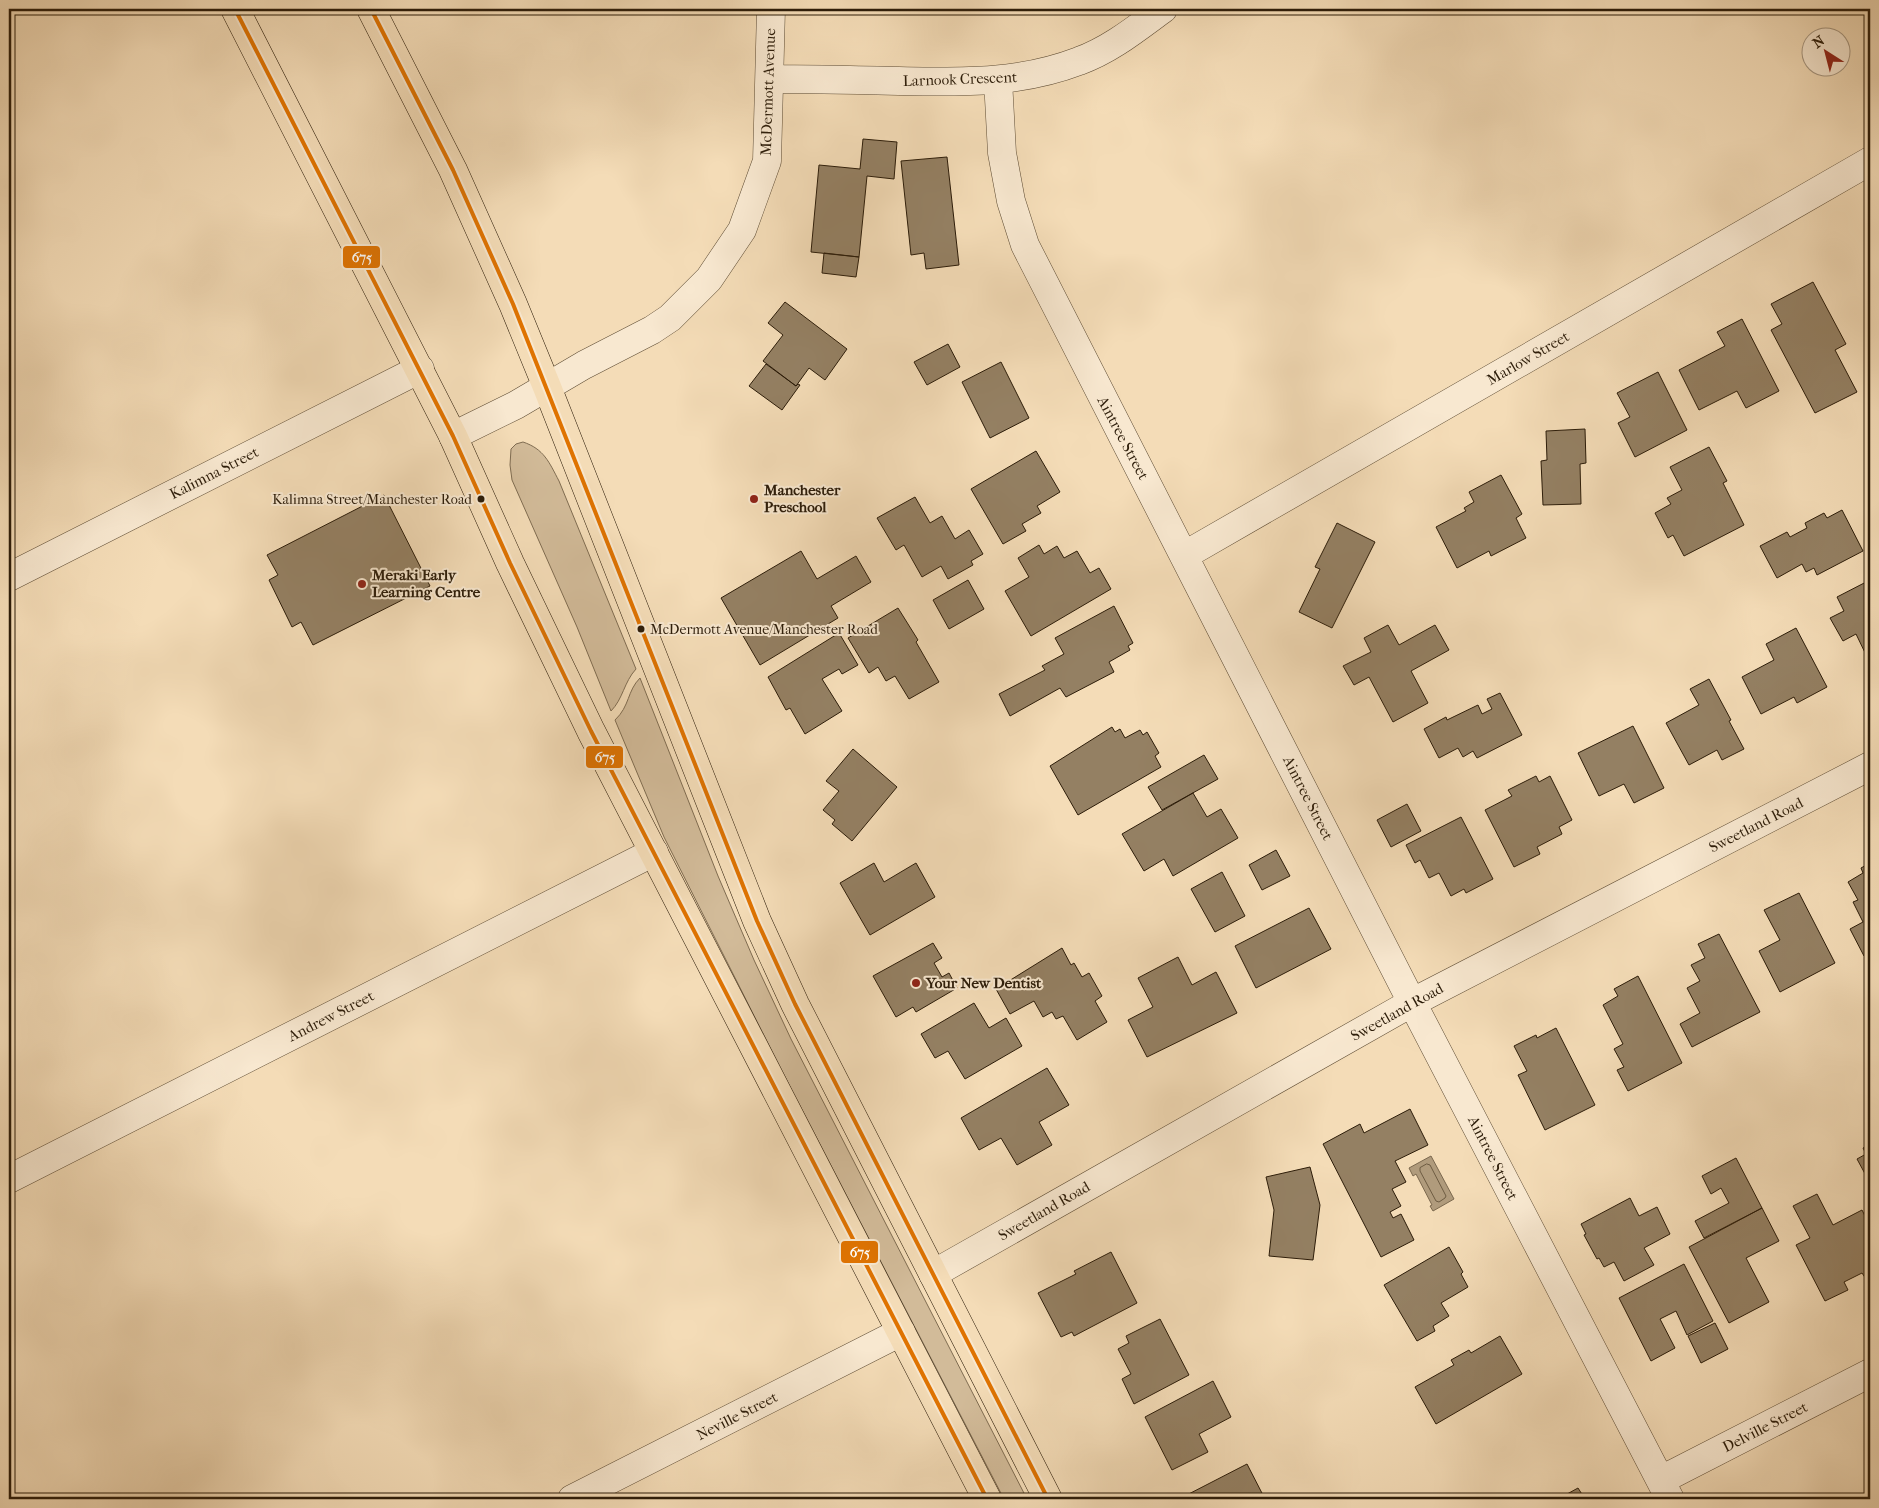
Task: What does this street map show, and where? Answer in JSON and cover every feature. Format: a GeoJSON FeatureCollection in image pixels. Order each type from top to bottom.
{"type":"FeatureCollection","features":[{"type":"Feature","properties":{"kind":"main road"},"geometry":{"type":"LineString","coordinates":[[235,9],[453,436],[550,648],[591,732],[987,1499]]}},
{"type":"Feature","properties":{"kind":"main road"},"geometry":{"type":"LineString","coordinates":[[371,9],[453,170],[513,304],[756,921],[795,1004],[1048,1499]]}},
{"type":"Feature","properties":{"kind":"street","name":"McDermott Avenue"},"geometry":{"type":"LineString","coordinates":[[453,436],[516,405],[584,365],[652,330],[670,318],[709,279],[742,230],[767,161],[771,9]]}},
{"type":"Feature","properties":{"kind":"street","name":"Larnook Crescent"},"geometry":{"type":"LineString","coordinates":[[770,79],[951,82],[998,80],[1036,75],[1081,61],[1120,41],[1163,9]]}},
{"type":"Feature","properties":{"kind":"street","name":"Aintree Street"},"geometry":{"type":"LineString","coordinates":[[998,80],[1002,153],[1011,201],[1025,245],[1412,1002],[1665,1490]]}},
{"type":"Feature","properties":{"kind":"street","name":"Marlow Street"},"geometry":{"type":"LineString","coordinates":[[1185,555],[1870,161]]}},
{"type":"Feature","properties":{"kind":"street","name":"Kalimna Street"},"geometry":{"type":"LineString","coordinates":[[9,577],[420,369]]}},
{"type":"Feature","properties":{"kind":"street","name":"Sweetland Road"},"geometry":{"type":"LineString","coordinates":[[933,1274],[1412,1002],[1870,766]]}},
{"type":"Feature","properties":{"kind":"street","name":"Andrew Street"},"geometry":{"type":"LineString","coordinates":[[9,1179],[654,852]]}},
{"type":"Feature","properties":{"kind":"street","name":"Neville Street"},"geometry":{"type":"LineString","coordinates":[[572,1499],[901,1332]]}},
{"type":"Feature","properties":{"kind":"street","name":"Delville Street"},"geometry":{"type":"LineString","coordinates":[[1665,1490],[1870,1373]]}},
{"type":"Feature","properties":{"kind":"shaded area"},"geometry":{"type":"Polygon","coordinates":[[[523,442],[541,452],[549,462],[559,481],[636,669],[611,711],[577,627],[512,480],[510,465],[511,449],[516,444],[523,442]]]}},
{"type":"Feature","properties":{"kind":"shaded area"},"geometry":{"type":"Polygon","coordinates":[[[640,678],[718,876],[791,1039],[1027,1499],[1004,1499],[782,1071],[664,837],[615,720],[620,715],[640,678]]]}},
{"type":"Feature","properties":{"kind":"water"},"geometry":{"type":"Polygon","coordinates":[[[1431,1156],[1454,1199],[1433,1211],[1430,1206],[1432,1205],[1416,1174],[1413,1176],[1409,1168],[1431,1156]]]}},
{"type":"Feature","properties":{"kind":"building"},"geometry":{"type":"Polygon","coordinates":[[[863,139],[897,142],[894,179],[867,176],[859,257],[811,252],[819,165],[860,169],[863,139]]]}},
{"type":"Feature","properties":{"kind":"building"},"geometry":{"type":"Polygon","coordinates":[[[947,157],[959,265],[926,269],[924,253],[911,255],[901,161],[947,157]]]}},
{"type":"Feature","properties":{"kind":"building"},"geometry":{"type":"Polygon","coordinates":[[[1870,247],[1870,261],[1865,250],[1870,247]]]}},
{"type":"Feature","properties":{"kind":"building"},"geometry":{"type":"Polygon","coordinates":[[[824,253],[859,257],[856,277],[822,273],[824,253]]]}},
{"type":"Feature","properties":{"kind":"building"},"geometry":{"type":"Polygon","coordinates":[[[1813,282],[1846,344],[1835,350],[1857,392],[1815,413],[1771,330],[1782,324],[1771,304],[1813,282]]]}},
{"type":"Feature","properties":{"kind":"building"},"geometry":{"type":"Polygon","coordinates":[[[785,302],[847,349],[825,380],[809,368],[796,386],[763,361],[783,335],[768,323],[785,302]]]}},
{"type":"Feature","properties":{"kind":"building"},"geometry":{"type":"Polygon","coordinates":[[[1742,319],[1779,391],[1746,408],[1737,391],[1699,410],[1679,370],[1725,346],[1717,332],[1742,319]]]}},
{"type":"Feature","properties":{"kind":"building"},"geometry":{"type":"Polygon","coordinates":[[[948,344],[960,367],[927,385],[914,362],[948,344]]]}},
{"type":"Feature","properties":{"kind":"building"},"geometry":{"type":"Polygon","coordinates":[[[1001,362],[1029,418],[990,438],[962,382],[1001,362]]]}},
{"type":"Feature","properties":{"kind":"building"},"geometry":{"type":"Polygon","coordinates":[[[766,364],[796,386],[800,385],[782,410],[749,386],[766,364]]]}},
{"type":"Feature","properties":{"kind":"building"},"geometry":{"type":"Polygon","coordinates":[[[1658,372],[1687,430],[1635,457],[1618,423],[1630,417],[1617,393],[1658,372]]]}},
{"type":"Feature","properties":{"kind":"building"},"geometry":{"type":"Polygon","coordinates":[[[1585,429],[1586,463],[1580,464],[1581,504],[1543,505],[1541,461],[1547,460],[1546,431],[1585,429]]]}},
{"type":"Feature","properties":{"kind":"building"},"geometry":{"type":"Polygon","coordinates":[[[1709,447],[1727,481],[1723,483],[1744,525],[1684,556],[1673,535],[1668,538],[1655,513],[1671,504],[1667,498],[1682,490],[1670,467],[1709,447]]]}},
{"type":"Feature","properties":{"kind":"building"},"geometry":{"type":"Polygon","coordinates":[[[1036,451],[1060,492],[1037,506],[1041,513],[1022,524],[1026,531],[1003,544],[971,489],[1036,451]]]}},
{"type":"Feature","properties":{"kind":"building"},"geometry":{"type":"Polygon","coordinates":[[[1501,475],[1522,514],[1516,518],[1526,538],[1491,556],[1489,551],[1457,568],[1436,527],[1466,511],[1464,508],[1474,502],[1469,492],[1501,475]]]}},
{"type":"Feature","properties":{"kind":"building"},"geometry":{"type":"Polygon","coordinates":[[[384,495],[430,586],[313,645],[301,622],[292,627],[269,580],[278,575],[267,555],[384,495]]]}},
{"type":"Feature","properties":{"kind":"building"},"geometry":{"type":"Polygon","coordinates":[[[915,497],[930,523],[942,516],[955,539],[969,530],[983,554],[971,561],[973,565],[948,579],[941,566],[922,577],[904,545],[896,550],[877,518],[915,497]]]}},
{"type":"Feature","properties":{"kind":"building"},"geometry":{"type":"Polygon","coordinates":[[[1842,510],[1863,551],[1817,575],[1814,568],[1806,572],[1802,564],[1777,578],[1760,546],[1787,532],[1790,537],[1807,528],[1805,523],[1824,513],[1827,518],[1842,510]]]}},
{"type":"Feature","properties":{"kind":"building"},"geometry":{"type":"Polygon","coordinates":[[[1337,523],[1375,542],[1332,628],[1299,612],[1320,569],[1315,567],[1337,523]]]}},
{"type":"Feature","properties":{"kind":"building"},"geometry":{"type":"Polygon","coordinates":[[[1039,545],[1044,554],[1057,546],[1064,558],[1077,551],[1090,573],[1099,568],[1111,589],[1031,636],[1005,591],[1029,577],[1018,558],[1039,545]]]}},
{"type":"Feature","properties":{"kind":"building","name":"Manchester Preschool"},"geometry":{"type":"Polygon","coordinates":[[[801,551],[817,579],[856,556],[871,582],[831,606],[838,618],[760,665],[721,598],[801,551]]]}},
{"type":"Feature","properties":{"kind":"building"},"geometry":{"type":"Polygon","coordinates":[[[968,580],[984,609],[949,629],[933,600],[968,580]]]}},
{"type":"Feature","properties":{"kind":"building"},"geometry":{"type":"Polygon","coordinates":[[[1870,580],[1870,663],[1856,634],[1843,641],[1830,618],[1844,611],[1837,597],[1870,580]]]}},
{"type":"Feature","properties":{"kind":"building"},"geometry":{"type":"Polygon","coordinates":[[[1114,606],[1133,643],[1128,646],[1130,650],[1109,662],[1114,672],[1066,697],[1060,688],[1010,716],[999,694],[1045,670],[1042,666],[1064,654],[1055,638],[1114,606]]]}},
{"type":"Feature","properties":{"kind":"building"},"geometry":{"type":"Polygon","coordinates":[[[898,608],[918,640],[916,642],[939,682],[909,699],[895,676],[886,681],[878,667],[869,673],[848,638],[898,608]]]}},
{"type":"Feature","properties":{"kind":"building"},"geometry":{"type":"Polygon","coordinates":[[[1388,625],[1399,645],[1435,625],[1449,650],[1411,671],[1428,703],[1393,722],[1369,677],[1354,685],[1343,666],[1371,652],[1364,638],[1388,625]]]}},
{"type":"Feature","properties":{"kind":"building"},"geometry":{"type":"Polygon","coordinates":[[[1796,628],[1827,687],[1797,703],[1794,697],[1761,714],[1742,677],[1774,660],[1766,644],[1796,628]]]}},
{"type":"Feature","properties":{"kind":"building"},"geometry":{"type":"Polygon","coordinates":[[[839,633],[858,665],[842,674],[839,669],[822,679],[842,711],[805,734],[790,708],[786,710],[768,677],[839,633]]]}},
{"type":"Feature","properties":{"kind":"building"},"geometry":{"type":"Polygon","coordinates":[[[1709,679],[1744,749],[1722,760],[1717,750],[1689,765],[1666,723],[1699,705],[1690,689],[1709,679]]]}},
{"type":"Feature","properties":{"kind":"building"},"geometry":{"type":"Polygon","coordinates":[[[1500,693],[1522,735],[1477,758],[1473,751],[1463,757],[1458,748],[1439,758],[1424,729],[1446,717],[1447,720],[1478,705],[1482,714],[1492,709],[1487,699],[1500,693]]]}},
{"type":"Feature","properties":{"kind":"building"},"geometry":{"type":"Polygon","coordinates":[[[1633,726],[1664,788],[1634,803],[1624,784],[1599,796],[1578,753],[1633,726]]]}},
{"type":"Feature","properties":{"kind":"building"},"geometry":{"type":"Polygon","coordinates":[[[1112,727],[1115,732],[1120,729],[1125,738],[1140,730],[1143,735],[1147,732],[1159,753],[1155,756],[1161,767],[1078,815],[1050,766],[1112,727]]]}},
{"type":"Feature","properties":{"kind":"building"},"geometry":{"type":"Polygon","coordinates":[[[853,749],[897,787],[852,841],[832,824],[835,820],[823,810],[839,791],[826,781],[853,749]]]}},
{"type":"Feature","properties":{"kind":"building"},"geometry":{"type":"Polygon","coordinates":[[[1204,755],[1218,779],[1162,810],[1148,787],[1204,755]]]}},
{"type":"Feature","properties":{"kind":"building"},"geometry":{"type":"Polygon","coordinates":[[[1536,776],[1539,782],[1550,776],[1572,820],[1559,827],[1562,834],[1537,847],[1540,854],[1514,867],[1485,810],[1512,796],[1508,790],[1536,776]]]}},
{"type":"Feature","properties":{"kind":"building"},"geometry":{"type":"Polygon","coordinates":[[[1193,793],[1207,817],[1221,809],[1238,838],[1173,876],[1164,859],[1144,871],[1122,834],[1193,793]]]}},
{"type":"Feature","properties":{"kind":"building"},"geometry":{"type":"Polygon","coordinates":[[[1407,804],[1421,831],[1391,847],[1377,820],[1407,804]]]}},
{"type":"Feature","properties":{"kind":"building"},"geometry":{"type":"Polygon","coordinates":[[[1461,817],[1493,879],[1466,893],[1464,889],[1451,896],[1439,873],[1429,878],[1420,860],[1415,863],[1406,845],[1461,817]]]}},
{"type":"Feature","properties":{"kind":"building"},"geometry":{"type":"Polygon","coordinates":[[[1276,850],[1290,876],[1262,890],[1249,865],[1276,850]]]}},
{"type":"Feature","properties":{"kind":"building"},"geometry":{"type":"Polygon","coordinates":[[[874,863],[884,882],[916,863],[935,897],[870,935],[840,883],[874,863]]]}},
{"type":"Feature","properties":{"kind":"building"},"geometry":{"type":"Polygon","coordinates":[[[1870,863],[1870,953],[1864,956],[1850,929],[1863,922],[1853,902],[1858,900],[1848,882],[1863,873],[1861,868],[1870,863]]]}},
{"type":"Feature","properties":{"kind":"building"},"geometry":{"type":"Polygon","coordinates":[[[1222,872],[1245,916],[1215,932],[1191,889],[1222,872]]]}},
{"type":"Feature","properties":{"kind":"building"},"geometry":{"type":"Polygon","coordinates":[[[1799,893],[1835,963],[1780,992],[1759,951],[1780,940],[1764,910],[1799,893]]]}},
{"type":"Feature","properties":{"kind":"building"},"geometry":{"type":"Polygon","coordinates":[[[1309,908],[1331,949],[1256,988],[1235,946],[1309,908]]]}},
{"type":"Feature","properties":{"kind":"building"},"geometry":{"type":"Polygon","coordinates":[[[1719,934],[1760,1012],[1692,1047],[1680,1024],[1700,1013],[1687,988],[1700,981],[1691,965],[1705,958],[1698,944],[1719,934]]]}},
{"type":"Feature","properties":{"kind":"building","name":"Your New Dentist"},"geometry":{"type":"Polygon","coordinates":[[[933,943],[942,958],[934,963],[942,977],[949,973],[957,988],[916,1012],[913,1007],[896,1017],[873,976],[933,943]]]}},
{"type":"Feature","properties":{"kind":"building"},"geometry":{"type":"Polygon","coordinates":[[[1062,948],[1071,965],[1074,963],[1082,977],[1089,973],[1102,996],[1095,1001],[1107,1022],[1077,1040],[1063,1016],[1056,1019],[1052,1012],[1043,1017],[1034,1001],[1010,1014],[996,989],[1062,948]]]}},
{"type":"Feature","properties":{"kind":"building"},"geometry":{"type":"Polygon","coordinates":[[[1178,957],[1192,985],[1216,972],[1237,1013],[1147,1057],[1128,1020],[1153,1007],[1138,978],[1178,957]]]}},
{"type":"Feature","properties":{"kind":"building"},"geometry":{"type":"Polygon","coordinates":[[[1638,976],[1682,1063],[1628,1091],[1617,1070],[1624,1067],[1614,1049],[1623,1044],[1603,1005],[1618,996],[1614,989],[1638,976]]]}},
{"type":"Feature","properties":{"kind":"building"},"geometry":{"type":"Polygon","coordinates":[[[974,1003],[989,1028],[1006,1018],[1022,1046],[965,1079],[948,1051],[935,1058],[921,1034],[974,1003]]]}},
{"type":"Feature","properties":{"kind":"building"},"geometry":{"type":"Polygon","coordinates":[[[1556,1028],[1595,1105],[1545,1130],[1518,1075],[1527,1071],[1514,1046],[1536,1035],[1537,1038],[1556,1028]]]}},
{"type":"Feature","properties":{"kind":"building"},"geometry":{"type":"Polygon","coordinates":[[[1047,1068],[1069,1105],[1039,1122],[1052,1145],[1017,1165],[1001,1138],[979,1150],[961,1118],[1047,1068]]]}},
{"type":"Feature","properties":{"kind":"building"},"geometry":{"type":"Polygon","coordinates":[[[1410,1109],[1428,1145],[1395,1161],[1406,1182],[1392,1189],[1401,1206],[1390,1212],[1393,1218],[1401,1214],[1414,1240],[1381,1257],[1323,1144],[1360,1124],[1364,1133],[1410,1109]]]}},
{"type":"Feature","properties":{"kind":"building"},"geometry":{"type":"Polygon","coordinates":[[[1870,1144],[1870,1183],[1857,1159],[1866,1154],[1863,1148],[1870,1144]]]}},
{"type":"Feature","properties":{"kind":"building"},"geometry":{"type":"Polygon","coordinates":[[[1736,1158],[1762,1208],[1704,1238],[1695,1221],[1729,1203],[1721,1188],[1711,1194],[1702,1176],[1736,1158]]]}},
{"type":"Feature","properties":{"kind":"building"},"geometry":{"type":"Polygon","coordinates":[[[1310,1167],[1320,1205],[1313,1260],[1269,1256],[1274,1210],[1266,1177],[1310,1167]]]}},
{"type":"Feature","properties":{"kind":"building"},"geometry":{"type":"Polygon","coordinates":[[[1817,1194],[1833,1225],[1862,1210],[1870,1226],[1870,1277],[1866,1279],[1862,1273],[1844,1282],[1848,1290],[1825,1301],[1796,1245],[1810,1238],[1793,1206],[1817,1194]]]}},
{"type":"Feature","properties":{"kind":"building"},"geometry":{"type":"Polygon","coordinates":[[[1630,1198],[1639,1216],[1657,1207],[1670,1234],[1644,1248],[1654,1265],[1624,1281],[1614,1262],[1604,1267],[1599,1258],[1597,1259],[1584,1235],[1586,1234],[1581,1224],[1630,1198]]]}},
{"type":"Feature","properties":{"kind":"building"},"geometry":{"type":"Polygon","coordinates":[[[1762,1208],[1779,1241],[1746,1258],[1769,1302],[1729,1323],[1689,1247],[1762,1208]]]}},
{"type":"Feature","properties":{"kind":"building"},"geometry":{"type":"Polygon","coordinates":[[[1449,1247],[1463,1272],[1461,1274],[1468,1287],[1441,1303],[1449,1316],[1433,1326],[1435,1331],[1417,1341],[1384,1285],[1449,1247]]]}},
{"type":"Feature","properties":{"kind":"building"},"geometry":{"type":"Polygon","coordinates":[[[1111,1252],[1137,1303],[1074,1336],[1072,1332],[1061,1337],[1038,1293],[1076,1274],[1074,1271],[1111,1252]]]}},
{"type":"Feature","properties":{"kind":"building"},"geometry":{"type":"Polygon","coordinates":[[[1684,1264],[1713,1321],[1687,1335],[1676,1311],[1660,1319],[1675,1348],[1651,1361],[1619,1298],[1684,1264]]]}},
{"type":"Feature","properties":{"kind":"building"},"geometry":{"type":"Polygon","coordinates":[[[1160,1319],[1189,1375],[1134,1404],[1122,1379],[1131,1374],[1118,1349],[1129,1343],[1126,1336],[1160,1319]]]}},
{"type":"Feature","properties":{"kind":"building"},"geometry":{"type":"Polygon","coordinates":[[[1715,1323],[1728,1349],[1701,1363],[1688,1336],[1715,1323]]]}},
{"type":"Feature","properties":{"kind":"building"},"geometry":{"type":"Polygon","coordinates":[[[1500,1336],[1522,1374],[1436,1424],[1415,1387],[1454,1365],[1451,1360],[1469,1350],[1471,1353],[1500,1336]]]}},
{"type":"Feature","properties":{"kind":"building"},"geometry":{"type":"Polygon","coordinates":[[[1213,1381],[1231,1417],[1199,1434],[1208,1452],[1172,1470],[1145,1417],[1213,1381]]]}},
{"type":"Feature","properties":{"kind":"building"},"geometry":{"type":"Polygon","coordinates":[[[1247,1464],[1265,1499],[1179,1499],[1247,1464]]]}},
{"type":"Feature","properties":{"kind":"building"},"geometry":{"type":"Polygon","coordinates":[[[1578,1488],[1585,1499],[1558,1499],[1578,1488]]]}},
{"type":"Feature","properties":{"kind":"transit line","name":"675"},"geometry":{"type":"LineString","coordinates":[[235,9],[453,436],[510,563],[591,731],[987,1499]]}},
{"type":"Feature","properties":{"kind":"transit line","name":"675"},"geometry":{"type":"LineString","coordinates":[[371,9],[453,170],[513,304],[757,921],[795,1004],[1048,1499]]}},
{"type":"Feature","properties":{"kind":"place","name":"Kalimna Street/Manchester Road"},"geometry":{"type":"Point","coordinates":[481,499]}},
{"type":"Feature","properties":{"kind":"place","name":"Manchester Preschool"},"geometry":{"type":"Point","coordinates":[754,499]}},
{"type":"Feature","properties":{"kind":"place","name":"Meraki Early Learning Centre"},"geometry":{"type":"Point","coordinates":[362,584]}},
{"type":"Feature","properties":{"kind":"place","name":"McDermott Avenue/Manchester Road"},"geometry":{"type":"Point","coordinates":[641,629]}},
{"type":"Feature","properties":{"kind":"place","name":"Your New Dentist"},"geometry":{"type":"Point","coordinates":[916,983]}}]}
